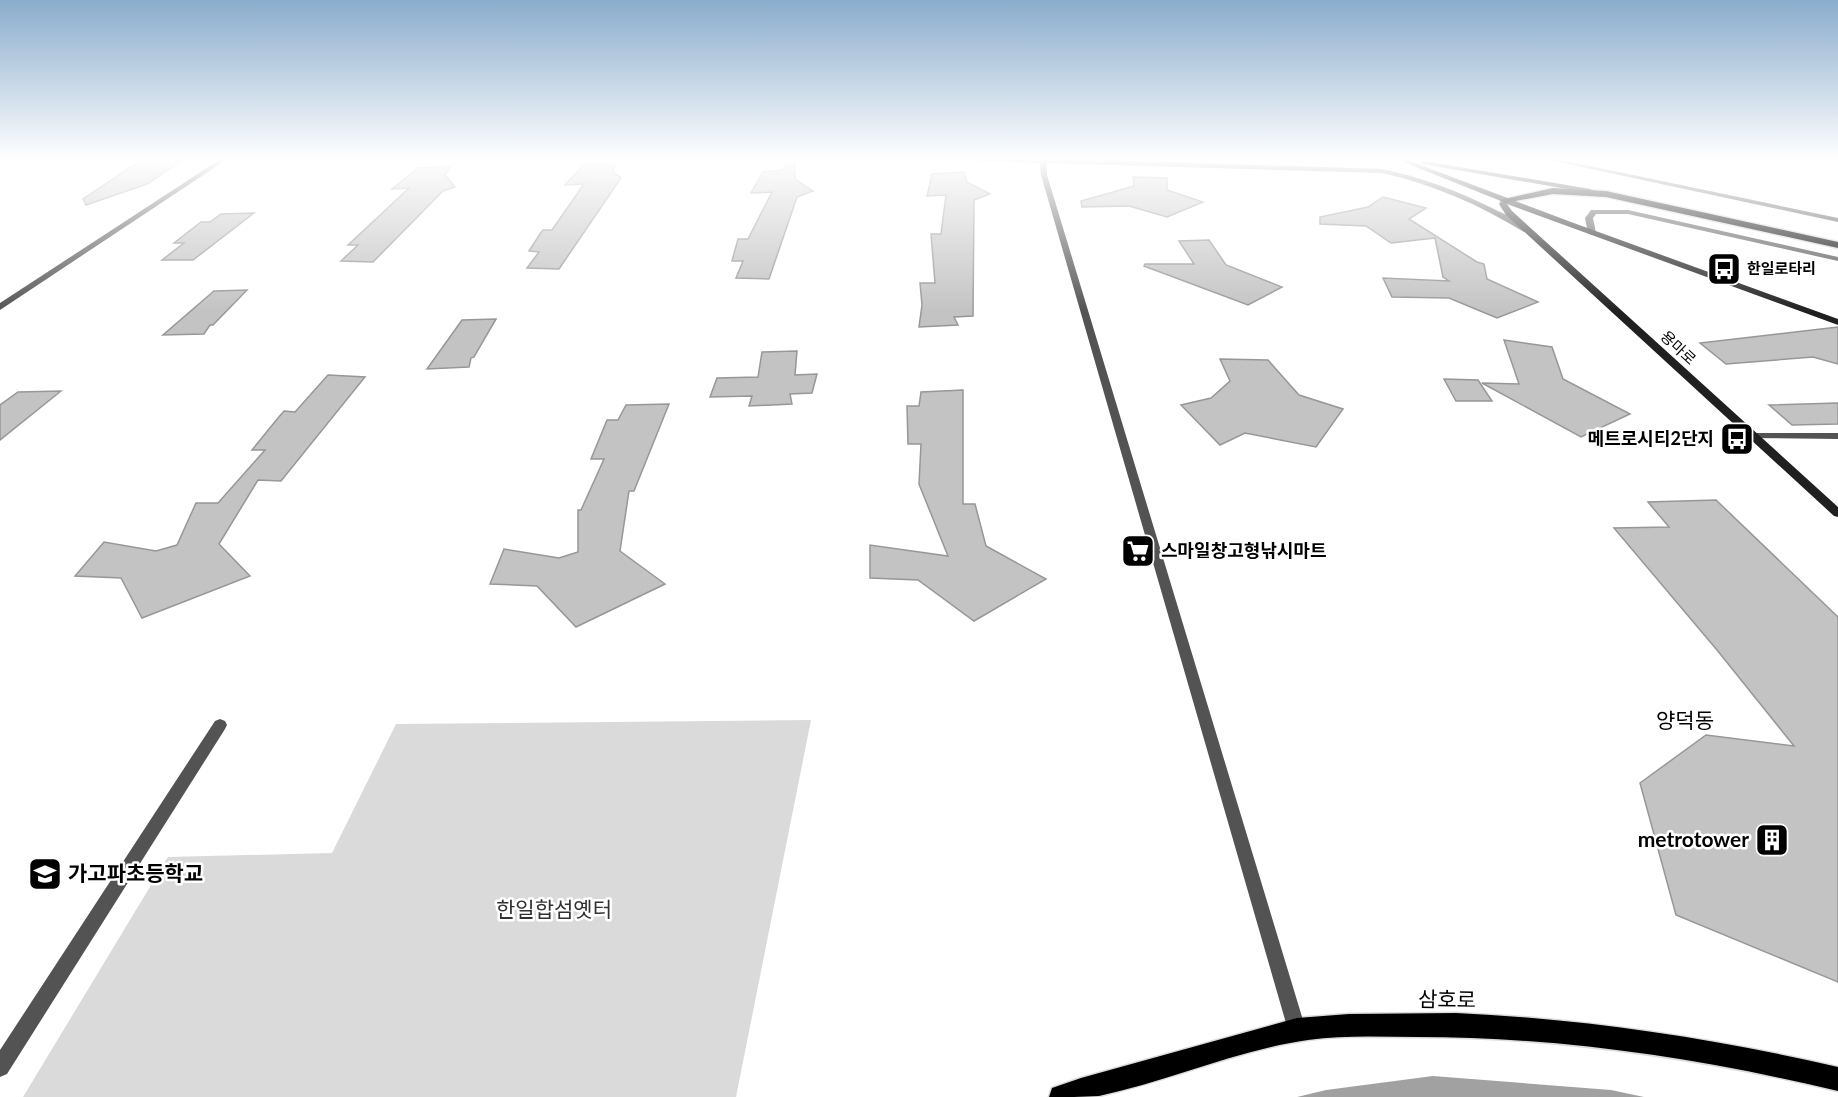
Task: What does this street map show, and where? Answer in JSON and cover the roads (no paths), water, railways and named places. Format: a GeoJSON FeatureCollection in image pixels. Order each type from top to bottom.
{"type":"FeatureCollection","features":[{"type":"Feature","properties":{"kind":"main road","name":"용마로"},"geometry":{"type":"LineString","coordinates":[[1506,209],[1751,436],[1838,513]]}},
{"type":"Feature","properties":{"kind":"main road"},"geometry":{"type":"LineString","coordinates":[[1529,209],[1838,322]]}},
{"type":"Feature","properties":{"kind":"main road"},"geometry":{"type":"LineString","coordinates":[[1675,209],[1838,245]]}},
{"type":"Feature","properties":{"kind":"main road","name":"삼호로"},"geometry":{"type":"LineString","coordinates":[[1061,1097],[1111,1079],[1297,1030],[1444,1024],[1551,1029],[1668,1044],[1756,1060],[1838,1079]]}},
{"type":"Feature","properties":{"kind":"street"},"geometry":{"type":"LineString","coordinates":[[0,307],[148,209]]}},
{"type":"Feature","properties":{"kind":"street"},"geometry":{"type":"LineString","coordinates":[[1054,209],[1297,1030]]}},
{"type":"Feature","properties":{"kind":"street"},"geometry":{"type":"LineString","coordinates":[[1485,209],[1532,234]]}},
{"type":"Feature","properties":{"kind":"street"},"geometry":{"type":"LineString","coordinates":[[1787,209],[1838,220]]}},
{"type":"Feature","properties":{"kind":"street"},"geometry":{"type":"LineString","coordinates":[[1592,233],[1589,218],[1594,212],[1628,212],[1838,259]]}},
{"type":"Feature","properties":{"kind":"street"},"geometry":{"type":"LineString","coordinates":[[1751,436],[1838,436]]}},
{"type":"Feature","properties":{"kind":"street"},"geometry":{"type":"LineString","coordinates":[[0,1067],[220,725]]}},
{"type":"Feature","properties":{"kind":"place","name":"한일로타리"},"geometry":{"type":"Point","coordinates":[1724,269]}},
{"type":"Feature","properties":{"kind":"place","name":"메트로시티2단지"},"geometry":{"type":"Point","coordinates":[1737,439]}},
{"type":"Feature","properties":{"kind":"place","name":"스마일창고형낚시마트"},"geometry":{"type":"Point","coordinates":[1138,551]}},
{"type":"Feature","properties":{"kind":"place","name":"metrotower"},"geometry":{"type":"Point","coordinates":[1772,840]}},
{"type":"Feature","properties":{"kind":"place","name":"가고파초등학교"},"geometry":{"type":"Point","coordinates":[45,874]}},
{"type":"Feature","properties":{"kind":"district","name":"양덕동"},"geometry":{"type":"Point","coordinates":[1685,721]}},
{"type":"Feature","properties":{"kind":"park label","name":"한일합섬옛터"},"geometry":{"type":"Point","coordinates":[554,910]}}]}
